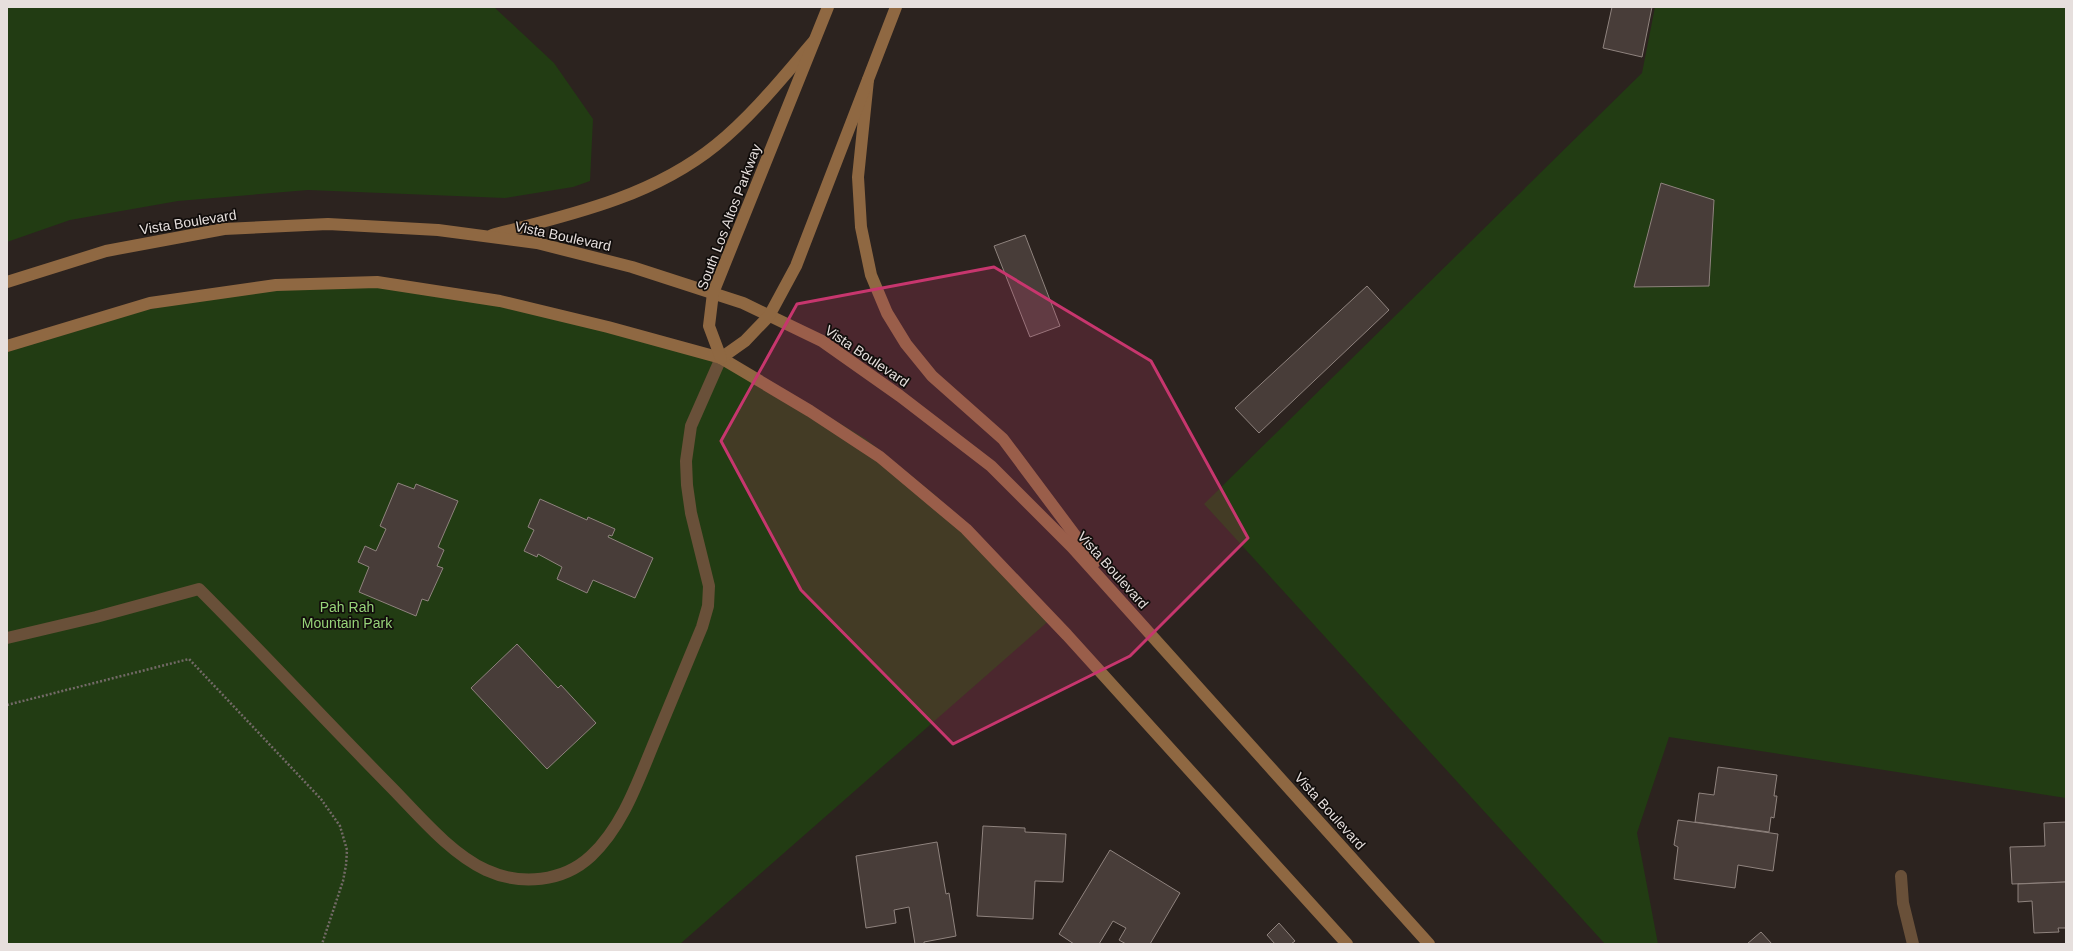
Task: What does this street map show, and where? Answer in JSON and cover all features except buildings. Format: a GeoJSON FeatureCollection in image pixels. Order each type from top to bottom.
{"type":"FeatureCollection","features":[{"type":"Feature","properties":{"kind":"main road","name":"South Los Altos Parkway"},"geometry":{"type":"LineString","coordinates":[[721,358],[709,326],[713,293],[828,7]]}},
{"type":"Feature","properties":{"kind":"main road"},"geometry":{"type":"LineString","coordinates":[[721,358],[745,341],[768,316],[796,266],[896,7]]}},
{"type":"Feature","properties":{"kind":"main road"},"geometry":{"type":"LineString","coordinates":[[485,236],[571,215],[621,198],[667,178],[716,146],[757,108],[814,41]]}},
{"type":"Feature","properties":{"kind":"main road"},"geometry":{"type":"LineString","coordinates":[[868,80],[858,177],[861,227],[871,275],[887,313],[906,344],[932,376],[1003,439],[1140,622]]}},
{"type":"Feature","properties":{"kind":"main road","name":"Vista Boulevard"},"geometry":{"type":"LineString","coordinates":[[7,282],[106,251],[224,229],[328,224],[438,230],[537,243],[632,267],[743,303],[822,341],[900,396],[991,466],[1072,548],[1140,622],[1429,944]]}},
{"type":"Feature","properties":{"kind":"main road"},"geometry":{"type":"LineString","coordinates":[[7,346],[150,303],[276,285],[377,282],[500,302],[608,327],[721,358],[810,411],[880,457],[966,529],[1067,635],[1347,944]]}},
{"type":"Feature","properties":{"kind":"street"},"geometry":{"type":"LineString","coordinates":[[7,638],[199,589],[389,785],[455,849],[486,870],[501,875],[519,879],[556,877],[574,869],[590,856],[605,840],[620,819],[637,783],[702,627],[708,606],[710,586],[691,513],[687,485],[686,461],[691,426],[721,358]]}},
{"type":"Feature","properties":{"kind":"street"},"geometry":{"type":"LineString","coordinates":[[1901,876],[1903,903],[1913,944]]}},
{"type":"Feature","properties":{"kind":"path"},"geometry":{"type":"LineString","coordinates":[[7,705],[189,659],[321,799],[340,826],[347,850],[346,865],[343,881],[322,944]]}},
{"type":"Feature","properties":{"kind":"highlighted area"},"geometry":{"type":"Polygon","coordinates":[[[994,267],[1151,361],[1248,538],[1130,656],[953,744],[801,590],[721,441],[797,304],[994,267]]]}},
{"type":"Feature","properties":{"kind":"green space"},"geometry":{"type":"Polygon","coordinates":[[[7,7],[494,7],[554,63],[593,119],[590,181],[573,187],[505,198],[308,190],[178,201],[70,220],[7,242],[7,7]]]}},
{"type":"Feature","properties":{"kind":"green space"},"geometry":{"type":"Polygon","coordinates":[[[1655,7],[2066,7],[2066,798],[1669,737],[1637,833],[1658,944],[1605,944],[1204,504],[1642,73],[1655,7]]]}},
{"type":"Feature","properties":{"kind":"green space","name":"Pah Rah Mountain Park"},"geometry":{"type":"Polygon","coordinates":[[[299,286],[396,286],[481,294],[669,343],[801,400],[866,439],[935,495],[1001,558],[1052,618],[680,944],[7,944],[7,352],[146,310],[218,296],[299,286]]]}}]}
